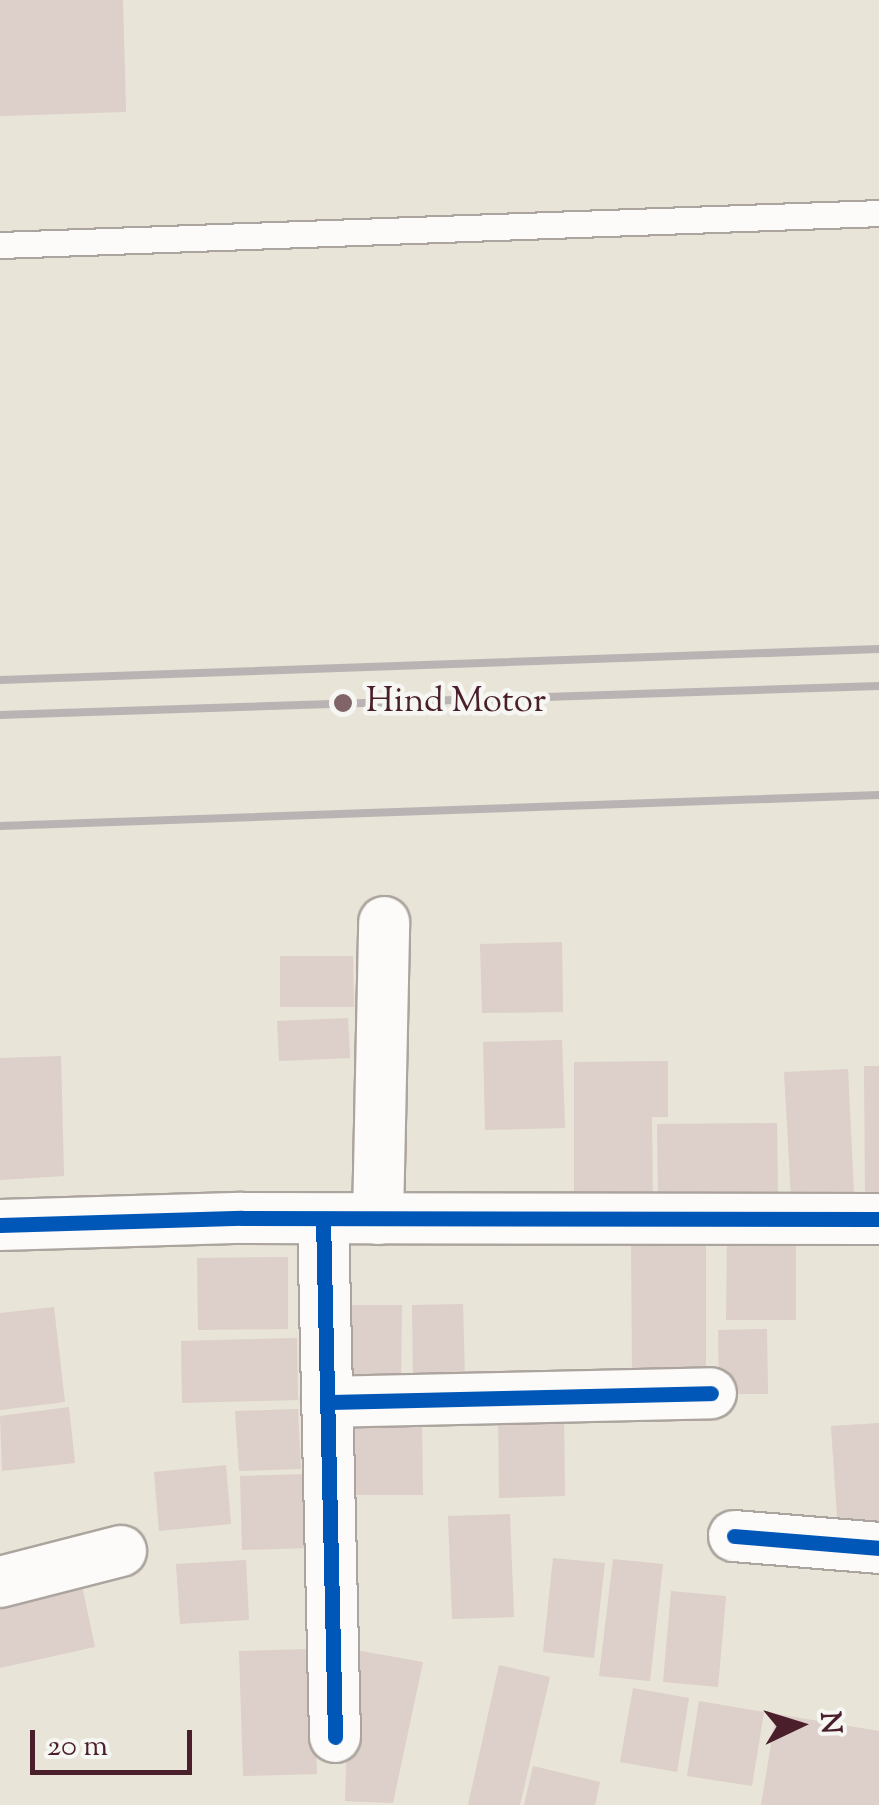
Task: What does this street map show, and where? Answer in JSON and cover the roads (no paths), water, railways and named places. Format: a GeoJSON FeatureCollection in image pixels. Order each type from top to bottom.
{"type":"FeatureCollection","features":[{"type":"Feature","properties":{"kind":"street"},"geometry":{"type":"LineString","coordinates":[[378,1219],[384,922]]}},
{"type":"Feature","properties":{"kind":"street"},"geometry":{"type":"LineString","coordinates":[[323,1218],[335,1737]]}},
{"type":"Feature","properties":{"kind":"street"},"geometry":{"type":"LineString","coordinates":[[0,1226],[323,1218],[879,1220]]}},
{"type":"Feature","properties":{"kind":"street"},"geometry":{"type":"LineString","coordinates":[[326,1402],[711,1393]]}},
{"type":"Feature","properties":{"kind":"street"},"geometry":{"type":"LineString","coordinates":[[734,1536],[879,1548]]}},
{"type":"Feature","properties":{"kind":"street"},"geometry":{"type":"LineString","coordinates":[[0,1582],[121,1551]]}},
{"type":"Feature","properties":{"kind":"lane"},"geometry":{"type":"LineString","coordinates":[[0,245],[879,213]]}},
{"type":"Feature","properties":{"kind":"railway"},"geometry":{"type":"LineString","coordinates":[[0,680],[879,649]]}},
{"type":"Feature","properties":{"kind":"railway"},"geometry":{"type":"LineString","coordinates":[[0,715],[879,686]]}},
{"type":"Feature","properties":{"kind":"railway"},"geometry":{"type":"LineString","coordinates":[[0,826],[879,795]]}},
{"type":"Feature","properties":{"kind":"place","name":"Hind Motor"},"geometry":{"type":"Point","coordinates":[343,703]}}]}
